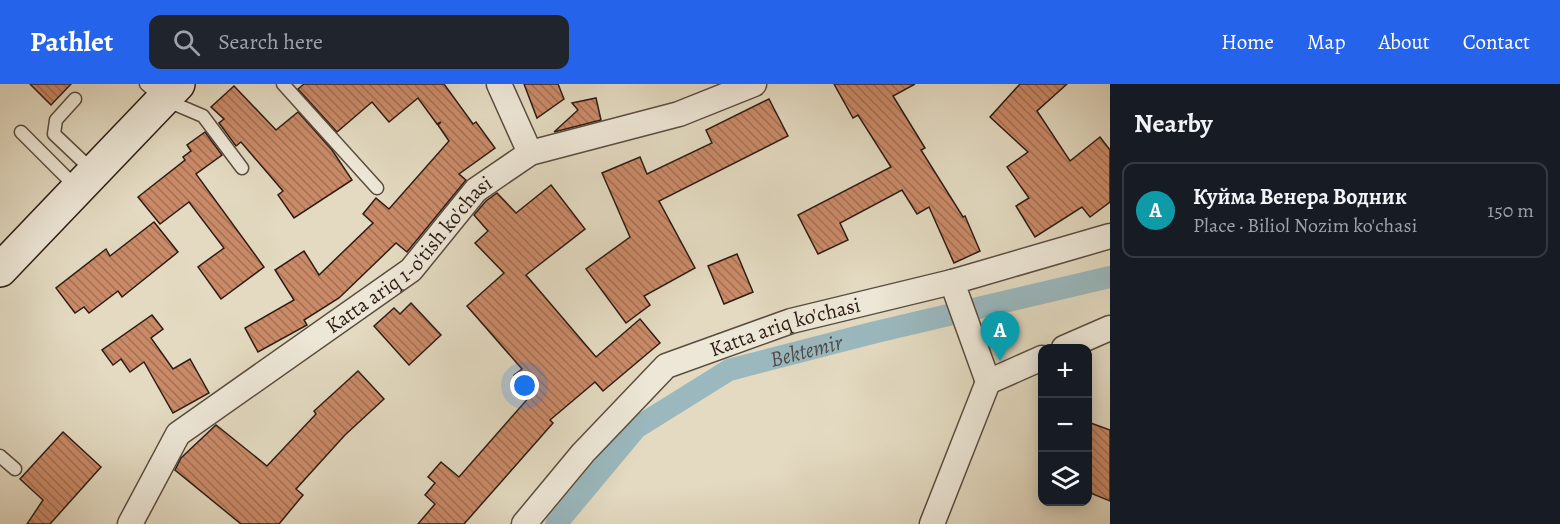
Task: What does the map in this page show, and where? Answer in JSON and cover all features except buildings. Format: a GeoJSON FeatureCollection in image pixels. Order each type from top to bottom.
{"type":"FeatureCollection","features":[{"type":"Feature","properties":{"kind":"street"},"geometry":{"type":"LineString","coordinates":[[500,84],[530,153]]}},
{"type":"Feature","properties":{"kind":"street","name":"Katta ariq 1-o'tish ko'chasi"},"geometry":{"type":"LineString","coordinates":[[130,524],[178,434],[411,270],[476,190],[530,153],[679,114],[754,84]]}},
{"type":"Feature","properties":{"kind":"street"},"geometry":{"type":"LineString","coordinates":[[0,270],[86,180],[162,89]]}},
{"type":"Feature","properties":{"kind":"street","name":"Katta ariq ko'chasi"},"geometry":{"type":"LineString","coordinates":[[524,524],[583,453],[666,366],[791,321],[952,282],[1110,236]]}},
{"type":"Feature","properties":{"kind":"street"},"geometry":{"type":"LineString","coordinates":[[932,524],[988,382],[952,282]]}},
{"type":"Feature","properties":{"kind":"street"},"geometry":{"type":"LineString","coordinates":[[1073,344],[1110,328]]}},
{"type":"Feature","properties":{"kind":"street"},"geometry":{"type":"LineString","coordinates":[[988,382],[1038,360]]}},
{"type":"Feature","properties":{"kind":"lane"},"geometry":{"type":"LineString","coordinates":[[283,84],[377,188]]}},
{"type":"Feature","properties":{"kind":"lane"},"geometry":{"type":"LineString","coordinates":[[162,89],[203,116],[242,168]]}},
{"type":"Feature","properties":{"kind":"lane"},"geometry":{"type":"LineString","coordinates":[[75,99],[56,120],[54,134],[86,180]]}},
{"type":"Feature","properties":{"kind":"lane"},"geometry":{"type":"LineString","coordinates":[[21,132],[86,180]]}},
{"type":"Feature","properties":{"kind":"lane"},"geometry":{"type":"LineString","coordinates":[[0,456],[15,469]]}},
{"type":"Feature","properties":{"kind":"waterway","name":"Bektemir"},"geometry":{"type":"LineString","coordinates":[[556,524],[636,428],[729,370],[876,332],[1110,277]]}},
{"type":"Feature","properties":{"kind":"place","name":"Куйма Венера Водник"},"geometry":{"type":"Point","coordinates":[1000,361]}}]}
